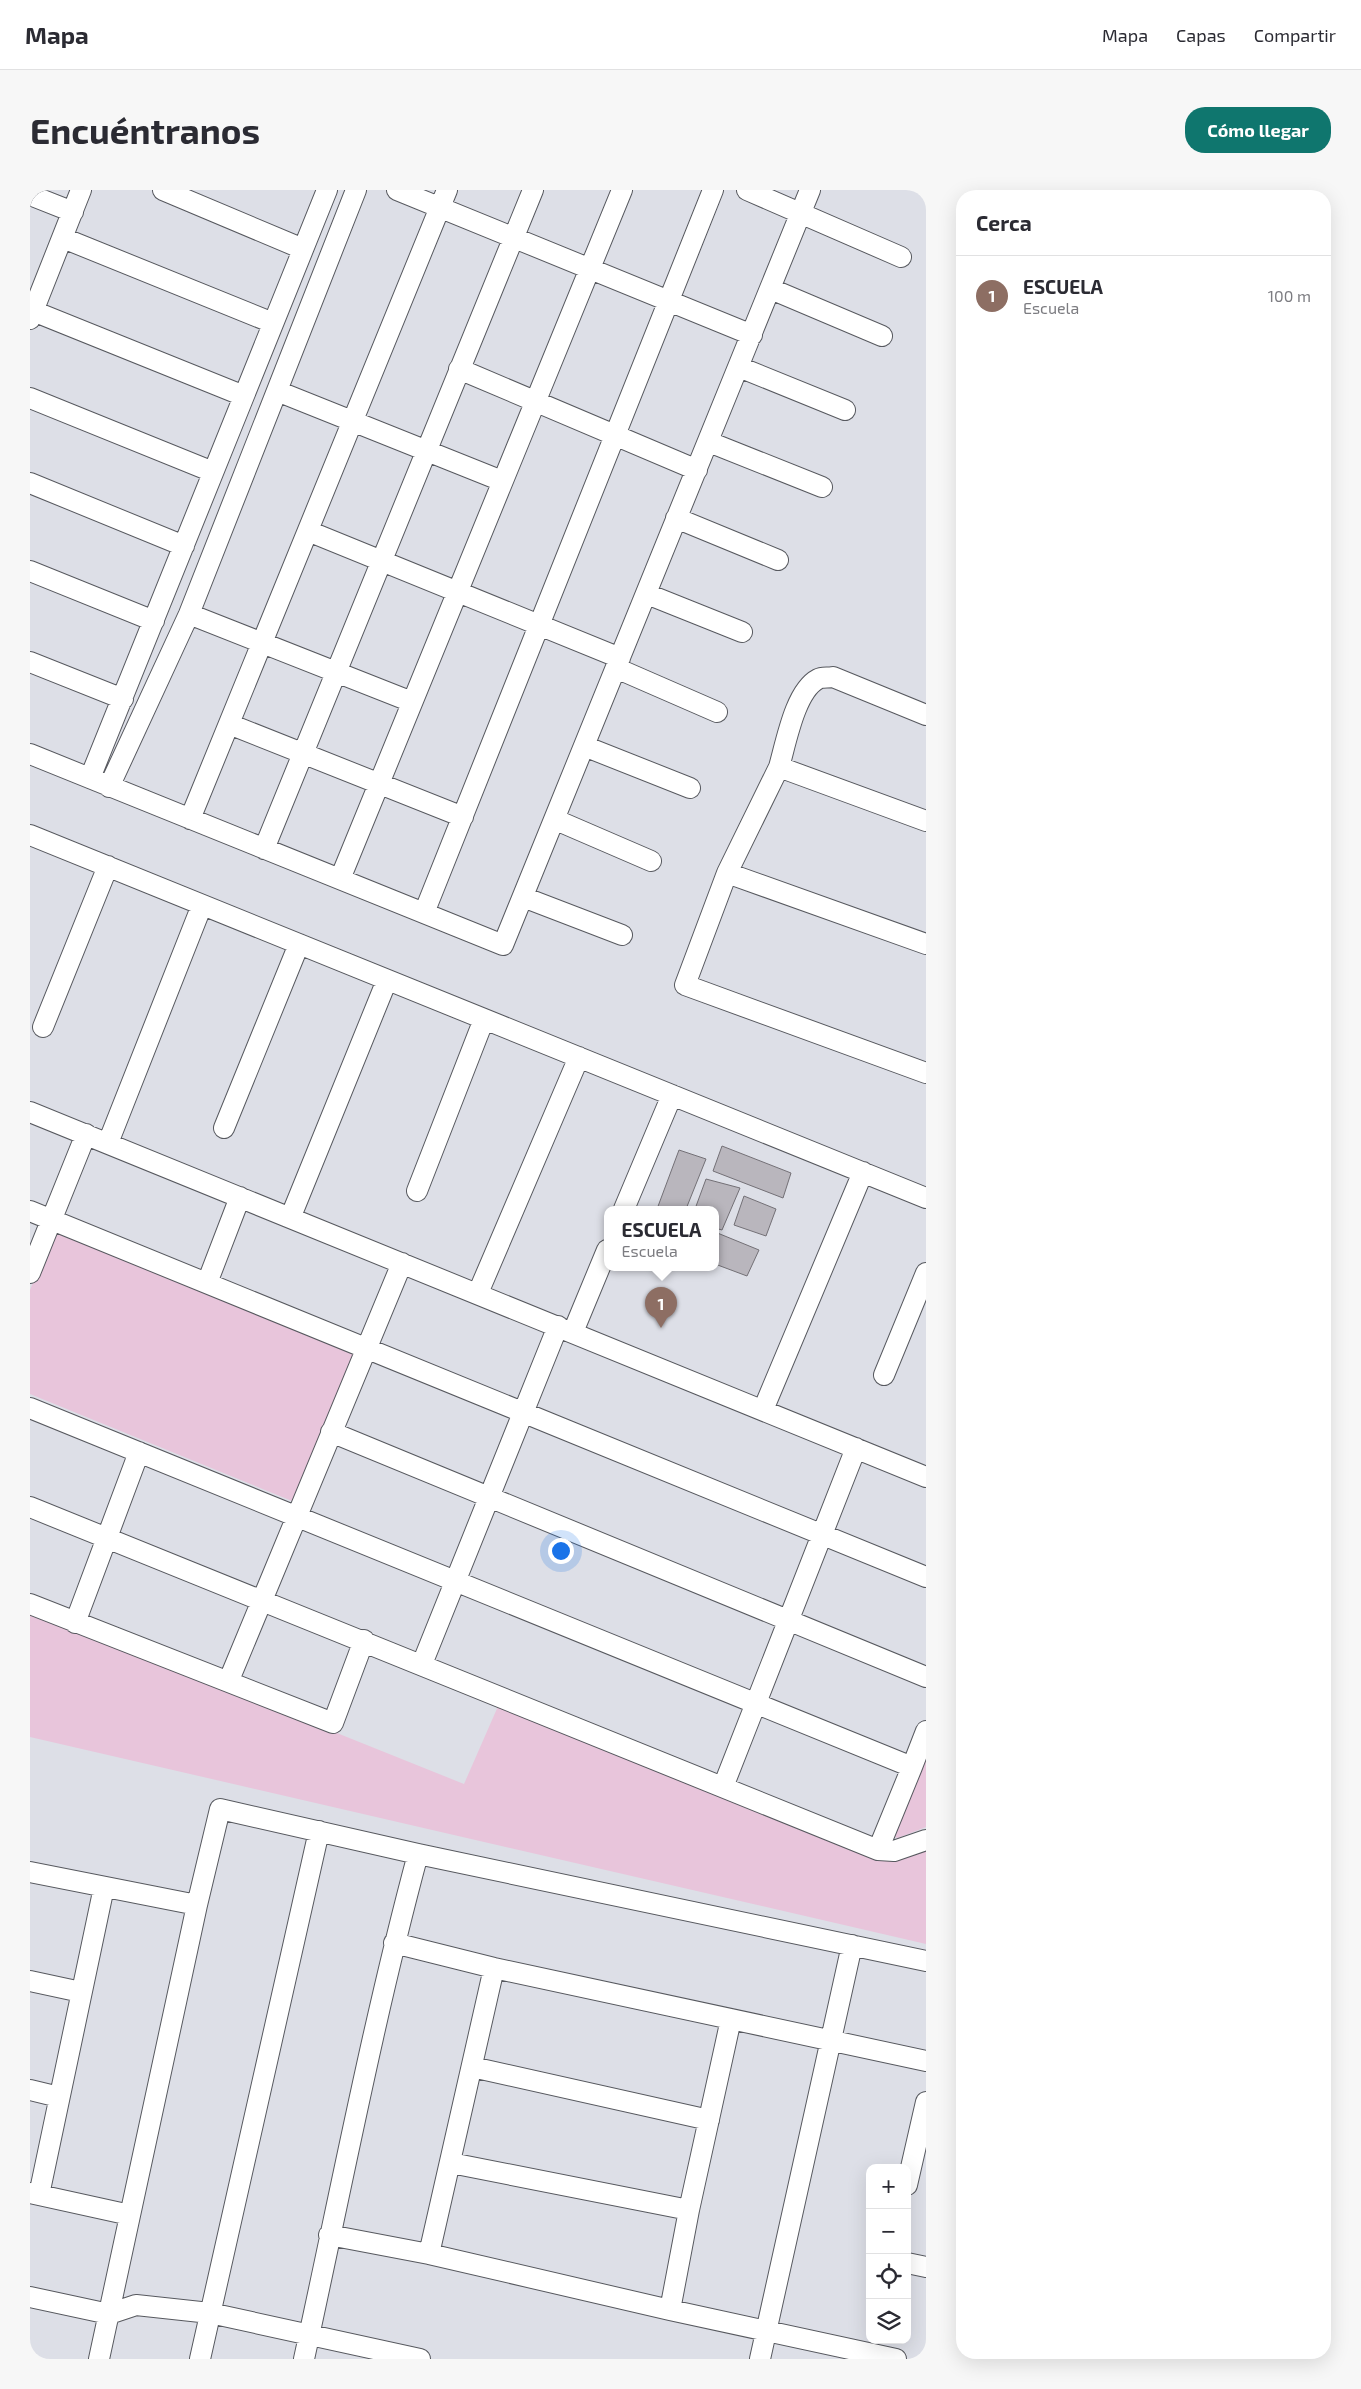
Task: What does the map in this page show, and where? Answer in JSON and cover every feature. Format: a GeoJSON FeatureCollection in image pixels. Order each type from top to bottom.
{"type":"FeatureCollection","features":[{"type":"Feature","properties":{"kind":"street"},"geometry":{"type":"LineString","coordinates":[[81,190],[32,315],[244,396]]}},
{"type":"Feature","properties":{"kind":"street"},"geometry":{"type":"LineString","coordinates":[[163,190],[303,249]]}},
{"type":"Feature","properties":{"kind":"street"},"geometry":{"type":"LineString","coordinates":[[90,778],[326,190]]}},
{"type":"Feature","properties":{"kind":"street"},"geometry":{"type":"LineString","coordinates":[[109,787],[189,614],[356,190]]}},
{"type":"Feature","properties":{"kind":"street"},"geometry":{"type":"LineString","coordinates":[[397,190],[444,199],[514,238],[752,335]]}},
{"type":"Feature","properties":{"kind":"street"},"geometry":{"type":"LineString","coordinates":[[264,849],[533,190]]}},
{"type":"Feature","properties":{"kind":"street"},"geometry":{"type":"LineString","coordinates":[[340,879],[622,190]]}},
{"type":"Feature","properties":{"kind":"street"},"geometry":{"type":"LineString","coordinates":[[424,913],[713,190]]}},
{"type":"Feature","properties":{"kind":"street"},"geometry":{"type":"LineString","coordinates":[[747,190],[901,257]]}},
{"type":"Feature","properties":{"kind":"street"},"geometry":{"type":"LineString","coordinates":[[30,754],[503,945],[556,820],[584,746],[810,190]]}},
{"type":"Feature","properties":{"kind":"street"},"geometry":{"type":"LineString","coordinates":[[30,195],[73,212]]}},
{"type":"Feature","properties":{"kind":"street"},"geometry":{"type":"LineString","coordinates":[[190,819],[444,199]]}},
{"type":"Feature","properties":{"kind":"street"},"geometry":{"type":"LineString","coordinates":[[62,238],[274,323]]}},
{"type":"Feature","properties":{"kind":"street"},"geometry":{"type":"LineString","coordinates":[[771,289],[882,336]]}},
{"type":"Feature","properties":{"kind":"street"},"geometry":{"type":"LineString","coordinates":[[739,367],[845,410]]}},
{"type":"Feature","properties":{"kind":"street"},"geometry":{"type":"LineString","coordinates":[[459,369],[697,470]]}},
{"type":"Feature","properties":{"kind":"street"},"geometry":{"type":"LineString","coordinates":[[277,391],[502,481]]}},
{"type":"Feature","properties":{"kind":"street"},"geometry":{"type":"LineString","coordinates":[[30,398],[214,472]]}},
{"type":"Feature","properties":{"kind":"street"},"geometry":{"type":"LineString","coordinates":[[708,442],[822,487]]}},
{"type":"Feature","properties":{"kind":"street"},"geometry":{"type":"LineString","coordinates":[[30,483],[184,546]]}},
{"type":"Feature","properties":{"kind":"street"},"geometry":{"type":"LineString","coordinates":[[676,518],[778,560]]}},
{"type":"Feature","properties":{"kind":"street"},"geometry":{"type":"LineString","coordinates":[[308,531],[540,625],[717,712]]}},
{"type":"Feature","properties":{"kind":"street"},"geometry":{"type":"LineString","coordinates":[[30,571],[154,621]]}},
{"type":"Feature","properties":{"kind":"street"},"geometry":{"type":"LineString","coordinates":[[647,594],[742,632]]}},
{"type":"Feature","properties":{"kind":"street"},"geometry":{"type":"LineString","coordinates":[[189,614],[412,702]]}},
{"type":"Feature","properties":{"kind":"street"},"geometry":{"type":"LineString","coordinates":[[30,662],[123,699]]}},
{"type":"Feature","properties":{"kind":"street"},"geometry":{"type":"LineString","coordinates":[[926,715],[833,678],[819,678],[807,688],[798,705],[778,767],[727,873],[685,985],[926,1072]]}},
{"type":"Feature","properties":{"kind":"street"},"geometry":{"type":"LineString","coordinates":[[229,724],[463,817]]}},
{"type":"Feature","properties":{"kind":"street"},"geometry":{"type":"LineString","coordinates":[[584,746],[690,788]]}},
{"type":"Feature","properties":{"kind":"street"},"geometry":{"type":"LineString","coordinates":[[778,767],[926,821]]}},
{"type":"Feature","properties":{"kind":"street"},"geometry":{"type":"LineString","coordinates":[[556,820],[651,862]]}},
{"type":"Feature","properties":{"kind":"street"},"geometry":{"type":"LineString","coordinates":[[30,835],[926,1198]]}},
{"type":"Feature","properties":{"kind":"street"},"geometry":{"type":"LineString","coordinates":[[43,1027],[108,866]]}},
{"type":"Feature","properties":{"kind":"street"},"geometry":{"type":"LineString","coordinates":[[727,873],[926,944]]}},
{"type":"Feature","properties":{"kind":"street"},"geometry":{"type":"LineString","coordinates":[[523,897],[622,935]]}},
{"type":"Feature","properties":{"kind":"street"},"geometry":{"type":"LineString","coordinates":[[108,1143],[202,905]]}},
{"type":"Feature","properties":{"kind":"street"},"geometry":{"type":"LineString","coordinates":[[224,1128],[299,944]]}},
{"type":"Feature","properties":{"kind":"street"},"geometry":{"type":"LineString","coordinates":[[291,1216],[387,980]]}},
{"type":"Feature","properties":{"kind":"street"},"geometry":{"type":"LineString","coordinates":[[417,1191],[484,1019]]}},
{"type":"Feature","properties":{"kind":"street"},"geometry":{"type":"LineString","coordinates":[[478,1293],[579,1057]]}},
{"type":"Feature","properties":{"kind":"street"},"geometry":{"type":"LineString","coordinates":[[625,1206],[672,1095]]}},
{"type":"Feature","properties":{"kind":"street"},"geometry":{"type":"LineString","coordinates":[[30,1112],[291,1216],[926,1477]]}},
{"type":"Feature","properties":{"kind":"street"},"geometry":{"type":"LineString","coordinates":[[30,1273],[86,1134]]}},
{"type":"Feature","properties":{"kind":"street"},"geometry":{"type":"LineString","coordinates":[[763,1410],[863,1172]]}},
{"type":"Feature","properties":{"kind":"street"},"geometry":{"type":"LineString","coordinates":[[207,1283],[240,1197]]}},
{"type":"Feature","properties":{"kind":"street"},"geometry":{"type":"LineString","coordinates":[[30,1211],[926,1577]]}},
{"type":"Feature","properties":{"kind":"street"},"geometry":{"type":"LineString","coordinates":[[422,1664],[524,1412],[604,1256]]}},
{"type":"Feature","properties":{"kind":"street"},"geometry":{"type":"LineString","coordinates":[[229,1680],[402,1263]]}},
{"type":"Feature","properties":{"kind":"street"},"geometry":{"type":"LineString","coordinates":[[884,1375],[926,1273]]}},
{"type":"Feature","properties":{"kind":"street"},"geometry":{"type":"LineString","coordinates":[[30,1408],[912,1767]]}},
{"type":"Feature","properties":{"kind":"street"},"geometry":{"type":"LineString","coordinates":[[332,1432],[926,1677]]}},
{"type":"Feature","properties":{"kind":"street"},"geometry":{"type":"LineString","coordinates":[[724,1787],[856,1448]]}},
{"type":"Feature","properties":{"kind":"street"},"geometry":{"type":"LineString","coordinates":[[75,1623],[140,1452]]}},
{"type":"Feature","properties":{"kind":"street"},"geometry":{"type":"LineString","coordinates":[[30,1507],[364,1640],[878,1850],[894,1851],[926,1840]]}},
{"type":"Feature","properties":{"kind":"street"},"geometry":{"type":"LineString","coordinates":[[30,1604],[75,1623],[229,1680],[333,1723],[364,1640]]}},
{"type":"Feature","properties":{"kind":"street"},"geometry":{"type":"LineString","coordinates":[[878,1850],[926,1731]]}},
{"type":"Feature","properties":{"kind":"street"},"geometry":{"type":"LineString","coordinates":[[99,2359],[197,1905],[220,1809],[418,1854],[926,1961]]}},
{"type":"Feature","properties":{"kind":"street"},"geometry":{"type":"LineString","coordinates":[[200,2359],[319,1831]]}},
{"type":"Feature","properties":{"kind":"street"},"geometry":{"type":"LineString","coordinates":[[304,2359],[329,2235],[394,1943],[418,1854]]}},
{"type":"Feature","properties":{"kind":"street"},"geometry":{"type":"LineString","coordinates":[[30,1872],[197,1905]]}},
{"type":"Feature","properties":{"kind":"street"},"geometry":{"type":"LineString","coordinates":[[104,1886],[58,2097],[34,2194],[130,2215]]}},
{"type":"Feature","properties":{"kind":"street"},"geometry":{"type":"LineString","coordinates":[[394,1943],[494,1968],[926,2061]]}},
{"type":"Feature","properties":{"kind":"street"},"geometry":{"type":"LineString","coordinates":[[760,2359],[852,1945]]}},
{"type":"Feature","properties":{"kind":"street"},"geometry":{"type":"LineString","coordinates":[[429,2254],[494,1968]]}},
{"type":"Feature","properties":{"kind":"street"},"geometry":{"type":"LineString","coordinates":[[30,1981],[81,1992]]}},
{"type":"Feature","properties":{"kind":"street"},"geometry":{"type":"LineString","coordinates":[[670,2310],[689,2210],[731,2020]]}},
{"type":"Feature","properties":{"kind":"street"},"geometry":{"type":"LineString","coordinates":[[472,2066],[709,2120]]}},
{"type":"Feature","properties":{"kind":"street"},"geometry":{"type":"LineString","coordinates":[[30,2090],[58,2097]]}},
{"type":"Feature","properties":{"kind":"street"},"geometry":{"type":"LineString","coordinates":[[911,2177],[920,2158],[926,2102]]}},
{"type":"Feature","properties":{"kind":"street"},"geometry":{"type":"LineString","coordinates":[[451,2163],[689,2210]]}},
{"type":"Feature","properties":{"kind":"street"},"geometry":{"type":"LineString","coordinates":[[329,2235],[429,2254],[670,2310],[870,2351],[896,2359]]}},
{"type":"Feature","properties":{"kind":"street"},"geometry":{"type":"LineString","coordinates":[[911,2264],[926,2267]]}},
{"type":"Feature","properties":{"kind":"street"},"geometry":{"type":"LineString","coordinates":[[30,2297],[109,2314],[136,2305],[210,2313],[420,2359]]}},
{"type":"Feature","properties":{"kind":"shaded area"},"geometry":{"type":"Polygon","coordinates":[[[54,1231],[355,1352],[292,1501],[30,1394],[30,1290],[54,1231]]]}},
{"type":"Feature","properties":{"kind":"shaded area"},"geometry":{"type":"Polygon","coordinates":[[[30,1610],[464,1784],[499,1704],[891,1861],[926,1846],[926,1944],[30,1737],[30,1610]]]}},
{"type":"Feature","properties":{"kind":"shaded area"},"geometry":{"type":"Polygon","coordinates":[[[926,1749],[926,1827],[898,1838],[891,1836],[926,1749]]]}},
{"type":"Feature","properties":{"kind":"building"},"geometry":{"type":"Polygon","coordinates":[[[722,1146],[791,1173],[783,1198],[713,1171],[722,1146]]]}},
{"type":"Feature","properties":{"kind":"building"},"geometry":{"type":"Polygon","coordinates":[[[679,1150],[706,1159],[687,1206],[658,1206],[679,1150]]]}},
{"type":"Feature","properties":{"kind":"building"},"geometry":{"type":"Polygon","coordinates":[[[706,1179],[740,1188],[722,1230],[719,1229],[719,1206],[696,1206],[706,1179]]]}},
{"type":"Feature","properties":{"kind":"building"},"geometry":{"type":"Polygon","coordinates":[[[744,1196],[776,1209],[766,1236],[734,1225],[744,1196]]]}},
{"type":"Feature","properties":{"kind":"building"},"geometry":{"type":"Polygon","coordinates":[[[719,1234],[759,1250],[747,1276],[719,1266],[719,1234]]]}},
{"type":"Feature","properties":{"kind":"place","name":"ESCUELA"},"geometry":{"type":"Point","coordinates":[661,1328]}}]}
